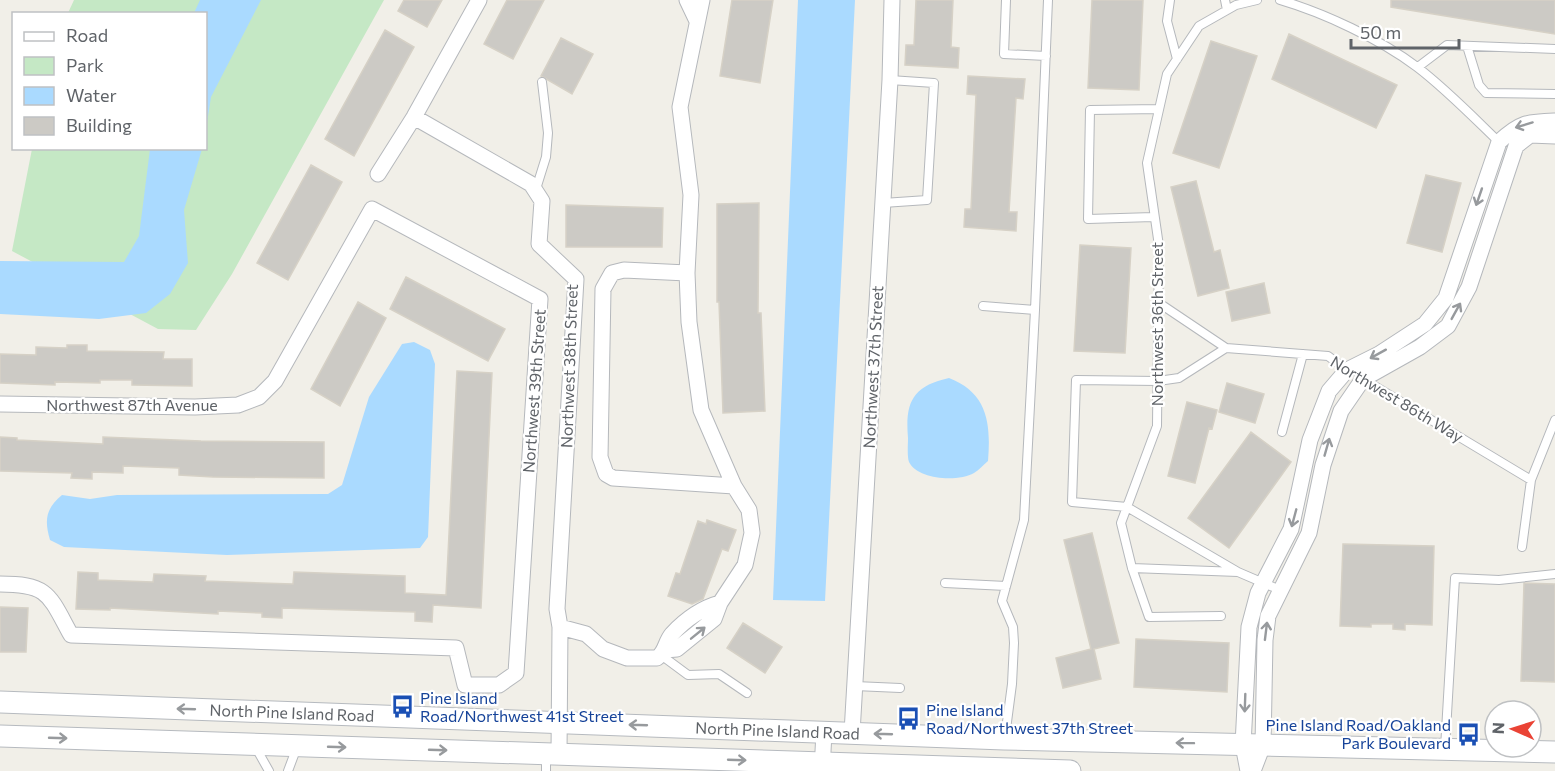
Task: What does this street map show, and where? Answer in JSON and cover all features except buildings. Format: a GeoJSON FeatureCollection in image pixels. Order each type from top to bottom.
{"type":"FeatureCollection","features":[{"type":"Feature","properties":{"kind":"main road","name":"North Pine Island Road"},"geometry":{"type":"LineString","coordinates":[[0,702],[1004,739],[1555,752]]}},
{"type":"Feature","properties":{"kind":"main road","name":"North Pine Island Road"},"geometry":{"type":"LineString","coordinates":[[0,736],[253,744],[558,759],[1069,771]]}},
{"type":"Feature","properties":{"kind":"street"},"geometry":{"type":"LineString","coordinates":[[378,174],[414,117],[479,0]]}},
{"type":"Feature","properties":{"kind":"street"},"geometry":{"type":"LineString","coordinates":[[687,0],[697,21]]}},
{"type":"Feature","properties":{"kind":"street"},"geometry":{"type":"LineString","coordinates":[[560,627],[586,634],[603,649],[627,658],[650,659],[663,652],[670,636],[704,608],[720,603],[745,565],[752,533],[749,510],[734,486],[701,410],[689,322],[687,273],[691,195],[680,107],[702,0]]}},
{"type":"Feature","properties":{"kind":"street","name":"Northwest 37th Street"},"geometry":{"type":"LineString","coordinates":[[852,733],[890,80],[892,0]]}},
{"type":"Feature","properties":{"kind":"street"},"geometry":{"type":"LineString","coordinates":[[414,117],[531,184],[535,191]]}},
{"type":"Feature","properties":{"kind":"street"},"geometry":{"type":"LineString","coordinates":[[1253,745],[1249,627],[1252,609],[1291,529],[1304,466],[1320,411],[1329,391],[1347,370],[1379,354],[1425,324],[1446,298],[1499,142],[1516,126],[1531,122],[1555,121]]}},
{"type":"Feature","properties":{"kind":"street"},"geometry":{"type":"LineString","coordinates":[[1251,771],[1268,616],[1309,533],[1330,438],[1341,411],[1363,379],[1420,347],[1448,326],[1469,287],[1516,146],[1530,135],[1555,136]]}},
{"type":"Feature","properties":{"kind":"street"},"geometry":{"type":"LineString","coordinates":[[1499,142],[1506,171]]}},
{"type":"Feature","properties":{"kind":"street","name":"Northwest 38th Street"},"geometry":{"type":"LineString","coordinates":[[535,191],[542,201],[539,244],[576,279],[557,609],[560,627],[558,759]]}},
{"type":"Feature","properties":{"kind":"street","name":"Northwest 87th Avenue"},"geometry":{"type":"LineString","coordinates":[[0,404],[195,407],[238,405],[259,397],[275,381],[372,209]]}},
{"type":"Feature","properties":{"kind":"street","name":"Northwest 39th Street"},"geometry":{"type":"LineString","coordinates":[[0,584],[28,584],[47,594],[71,635],[456,648],[465,685],[499,685],[516,673],[540,299],[372,209]]}},
{"type":"Feature","properties":{"kind":"street","name":"Northwest 38th Street"},"geometry":{"type":"LineString","coordinates":[[687,273],[624,270],[612,273],[603,289],[600,457],[606,474],[612,478],[734,486]]}},
{"type":"Feature","properties":{"kind":"street"},"geometry":{"type":"LineString","coordinates":[[823,767],[824,732]]}},
{"type":"Feature","properties":{"kind":"lane"},"geometry":{"type":"LineString","coordinates":[[1006,0],[1004,54],[1046,56]]}},
{"type":"Feature","properties":{"kind":"lane"},"geometry":{"type":"LineString","coordinates":[[1004,739],[1012,684],[1014,643],[1013,627],[1002,601],[1024,520],[1048,0]]}},
{"type":"Feature","properties":{"kind":"lane"},"geometry":{"type":"LineString","coordinates":[[1170,0],[1167,21],[1177,59]]}},
{"type":"Feature","properties":{"kind":"lane"},"geometry":{"type":"LineString","coordinates":[[1225,0],[1227,10]]}},
{"type":"Feature","properties":{"kind":"lane","name":"Northwest 36th Street"},"geometry":{"type":"LineString","coordinates":[[1221,616],[1149,617],[1132,568],[1121,523],[1157,426],[1159,246],[1147,163],[1167,74],[1199,26],[1236,5],[1257,0]]}},
{"type":"Feature","properties":{"kind":"lane"},"geometry":{"type":"LineString","coordinates":[[1280,0],[1300,3],[1384,45],[1418,67],[1499,142]]}},
{"type":"Feature","properties":{"kind":"lane"},"geometry":{"type":"LineString","coordinates":[[1418,67],[1447,45],[1555,49]]}},
{"type":"Feature","properties":{"kind":"lane"},"geometry":{"type":"LineString","coordinates":[[1467,46],[1479,85],[1486,93],[1555,94]]}},
{"type":"Feature","properties":{"kind":"lane"},"geometry":{"type":"LineString","coordinates":[[883,203],[927,200],[934,83],[890,80]]}},
{"type":"Feature","properties":{"kind":"lane"},"geometry":{"type":"LineString","coordinates":[[535,191],[546,157],[548,133],[542,82]]}},
{"type":"Feature","properties":{"kind":"lane"},"geometry":{"type":"LineString","coordinates":[[1154,217],[1088,219],[1090,110],[1159,109]]}},
{"type":"Feature","properties":{"kind":"lane","name":"Northwest 86th Way"},"geometry":{"type":"LineString","coordinates":[[1159,303],[1226,348],[1328,356],[1347,370],[1531,480]]}},
{"type":"Feature","properties":{"kind":"lane"},"geometry":{"type":"LineString","coordinates":[[983,306],[1035,310]]}},
{"type":"Feature","properties":{"kind":"lane"},"geometry":{"type":"LineString","coordinates":[[1226,348],[1179,378],[1158,381],[1076,380],[1072,502],[1127,507],[1238,572],[1265,581],[1280,590]]}},
{"type":"Feature","properties":{"kind":"lane"},"geometry":{"type":"LineString","coordinates":[[1282,432],[1303,354]]}},
{"type":"Feature","properties":{"kind":"lane"},"geometry":{"type":"LineString","coordinates":[[1522,547],[1531,480],[1555,420]]}},
{"type":"Feature","properties":{"kind":"lane"},"geometry":{"type":"LineString","coordinates":[[1132,568],[1238,572]]}},
{"type":"Feature","properties":{"kind":"lane"},"geometry":{"type":"LineString","coordinates":[[1444,749],[1455,578],[1499,580],[1555,574]]}},
{"type":"Feature","properties":{"kind":"lane"},"geometry":{"type":"LineString","coordinates":[[945,583],[1006,586]]}},
{"type":"Feature","properties":{"kind":"lane"},"geometry":{"type":"LineString","coordinates":[[663,652],[688,675],[719,674],[747,693]]}},
{"type":"Feature","properties":{"kind":"lane"},"geometry":{"type":"LineString","coordinates":[[855,686],[900,688]]}},
{"type":"Feature","properties":{"kind":"lane"},"geometry":{"type":"LineString","coordinates":[[253,744],[269,771]]}},
{"type":"Feature","properties":{"kind":"lane"},"geometry":{"type":"LineString","coordinates":[[288,771],[298,746]]}},
{"type":"Feature","properties":{"kind":"green space"},"geometry":{"type":"Polygon","coordinates":[[[74,0],[384,0],[232,274],[196,330],[158,329],[12,251],[32,150],[207,150],[207,12],[68,12],[74,0]]]}},
{"type":"Feature","properties":{"kind":"water"},"geometry":{"type":"Polygon","coordinates":[[[200,0],[261,0],[211,97],[207,123],[207,12],[194,12],[200,0]]]}},
{"type":"Feature","properties":{"kind":"water"},"geometry":{"type":"Polygon","coordinates":[[[798,0],[855,0],[825,601],[773,600],[798,0]]]}},
{"type":"Feature","properties":{"kind":"water"},"geometry":{"type":"Polygon","coordinates":[[[150,150],[202,150],[184,210],[188,263],[170,294],[146,313],[99,319],[0,314],[0,261],[124,262],[139,236],[150,150]]]}},
{"type":"Feature","properties":{"kind":"water"},"geometry":{"type":"Polygon","coordinates":[[[414,342],[430,350],[435,364],[428,537],[420,548],[227,555],[64,547],[50,540],[47,526],[48,515],[62,495],[90,499],[117,495],[328,494],[342,485],[369,397],[402,344],[414,342]]]}},
{"type":"Feature","properties":{"kind":"water"},"geometry":{"type":"Polygon","coordinates":[[[949,378],[972,392],[984,411],[989,435],[988,461],[976,472],[967,476],[939,478],[921,473],[908,460],[908,415],[910,406],[919,391],[936,381],[949,378]]]}},
{"type":"Feature","properties":{"kind":"place","name":"Pine Island Road/Northwest 41st Street"},"geometry":{"type":"Point","coordinates":[402,707]}},
{"type":"Feature","properties":{"kind":"place","name":"Pine Island Road/Northwest 37th Street"},"geometry":{"type":"Point","coordinates":[908,719]}},
{"type":"Feature","properties":{"kind":"place","name":"Pine Island Road/Oakland Park Boulevard"},"geometry":{"type":"Point","coordinates":[1469,734]}}]}
